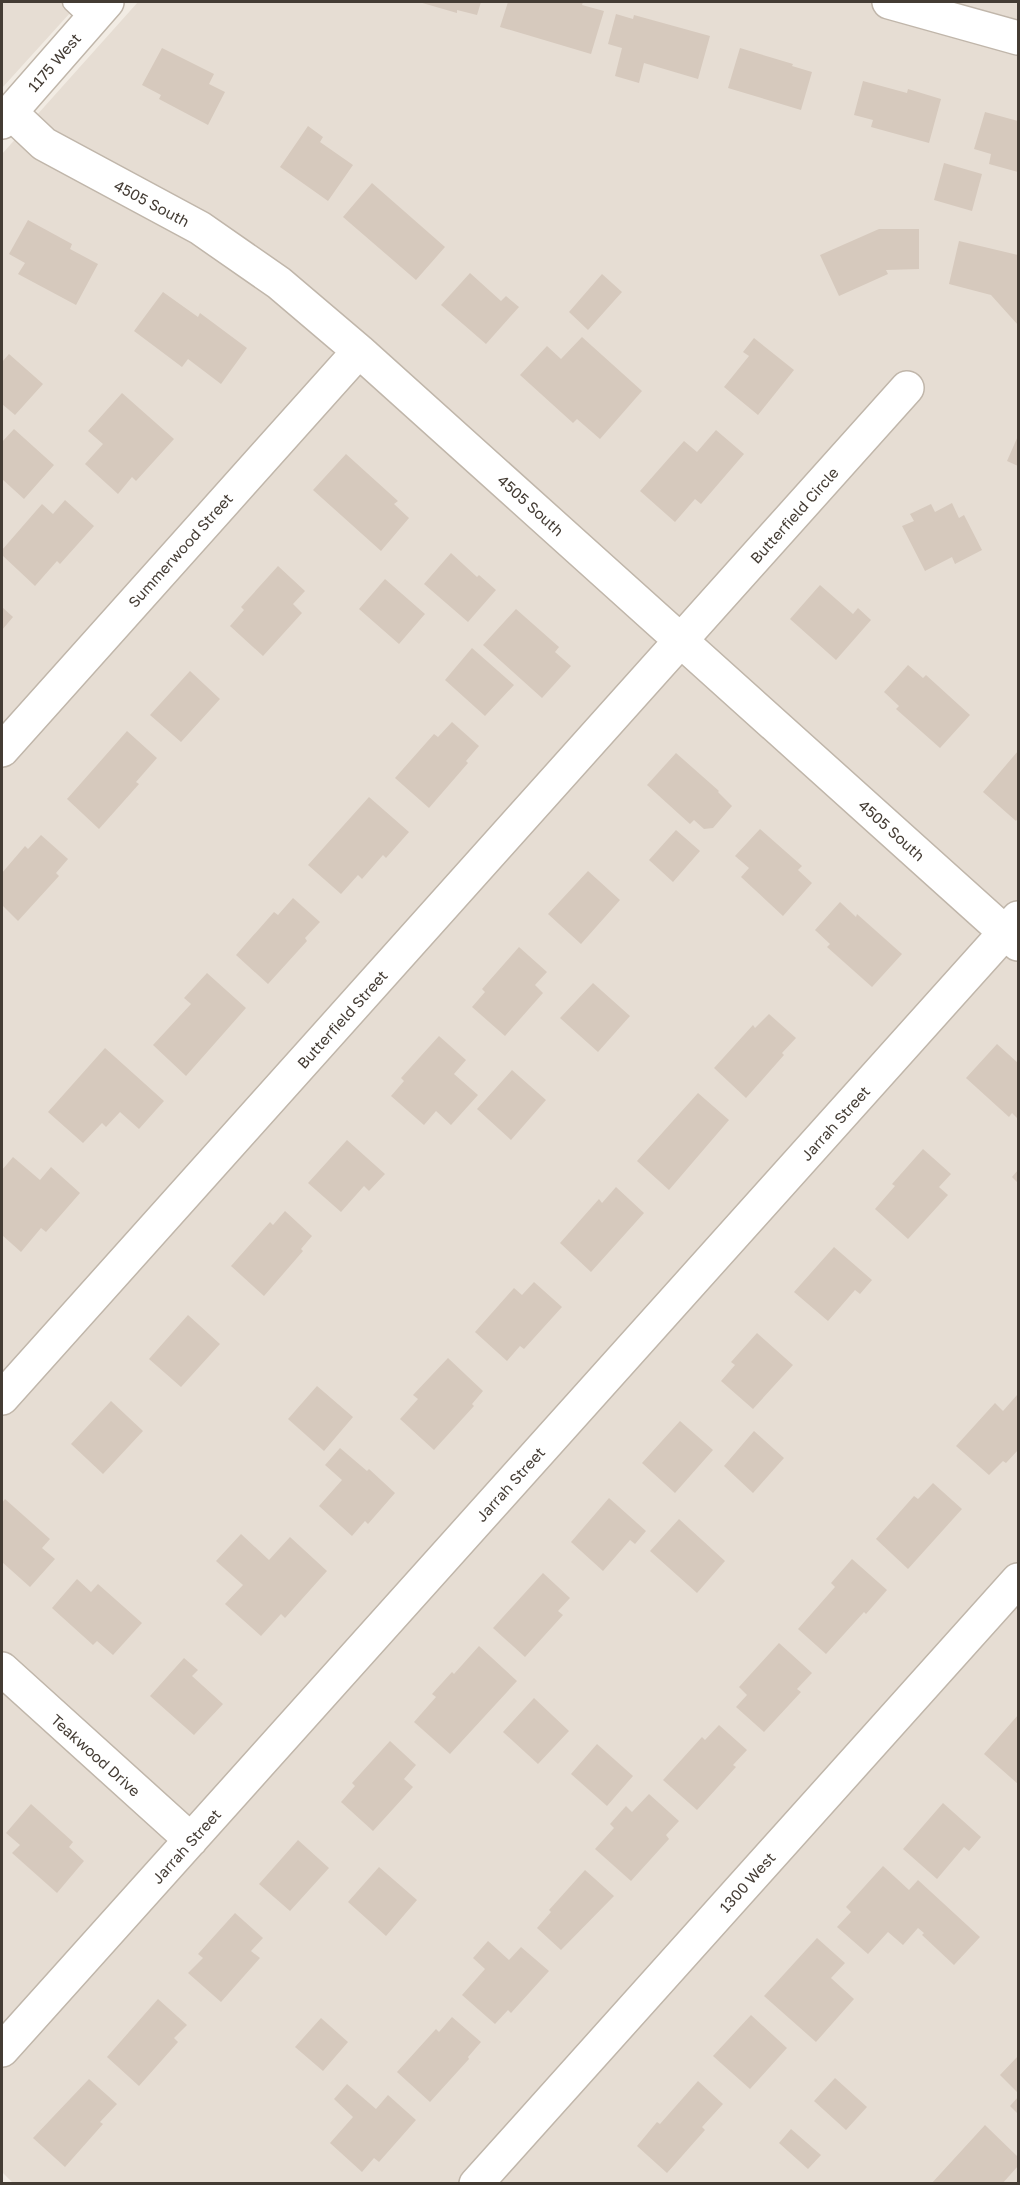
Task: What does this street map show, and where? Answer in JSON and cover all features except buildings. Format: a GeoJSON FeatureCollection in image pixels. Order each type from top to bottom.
{"type":"FeatureCollection","features":[{"type":"Feature","properties":{"kind":"street"},"geometry":{"type":"LineString","coordinates":[[889,2],[1018,38]]}},
{"type":"Feature","properties":{"kind":"street","name":"1175 West"},"geometry":{"type":"LineString","coordinates":[[6,117],[90,8]]}},
{"type":"Feature","properties":{"kind":"street","name":"4505 South"},"geometry":{"type":"LineString","coordinates":[[6,117],[44,144],[200,228],[279,283],[359,351],[682,641],[1014,931]]}},
{"type":"Feature","properties":{"kind":"street","name":"Summerwood Street"},"geometry":{"type":"LineString","coordinates":[[2,750],[359,351]]}},
{"type":"Feature","properties":{"kind":"street","name":"Butterfield Circle"},"geometry":{"type":"LineString","coordinates":[[682,641],[907,388]]}},
{"type":"Feature","properties":{"kind":"street","name":"Butterfield Street"},"geometry":{"type":"LineString","coordinates":[[2,1398],[682,641]]}},
{"type":"Feature","properties":{"kind":"street","name":"Jarrah Street"},"geometry":{"type":"LineString","coordinates":[[2,2049],[1014,931]]}},
{"type":"Feature","properties":{"kind":"street","name":"1300 West"},"geometry":{"type":"LineString","coordinates":[[476,2184],[1018,1580]]}},
{"type":"Feature","properties":{"kind":"street","name":"Teakwood Drive"},"geometry":{"type":"LineString","coordinates":[[2,1670],[191,1840]]}},
{"type":"Feature","properties":{"kind":"shaded area"},"geometry":{"type":"Polygon","coordinates":[[[2,2],[80,2],[2,88],[2,2]]]}},
{"type":"Feature","properties":{"kind":"shaded area"},"geometry":{"type":"Polygon","coordinates":[[[138,2],[1018,2],[1018,2183],[14,2184],[2,2172],[2,154],[138,2]]]}}]}
